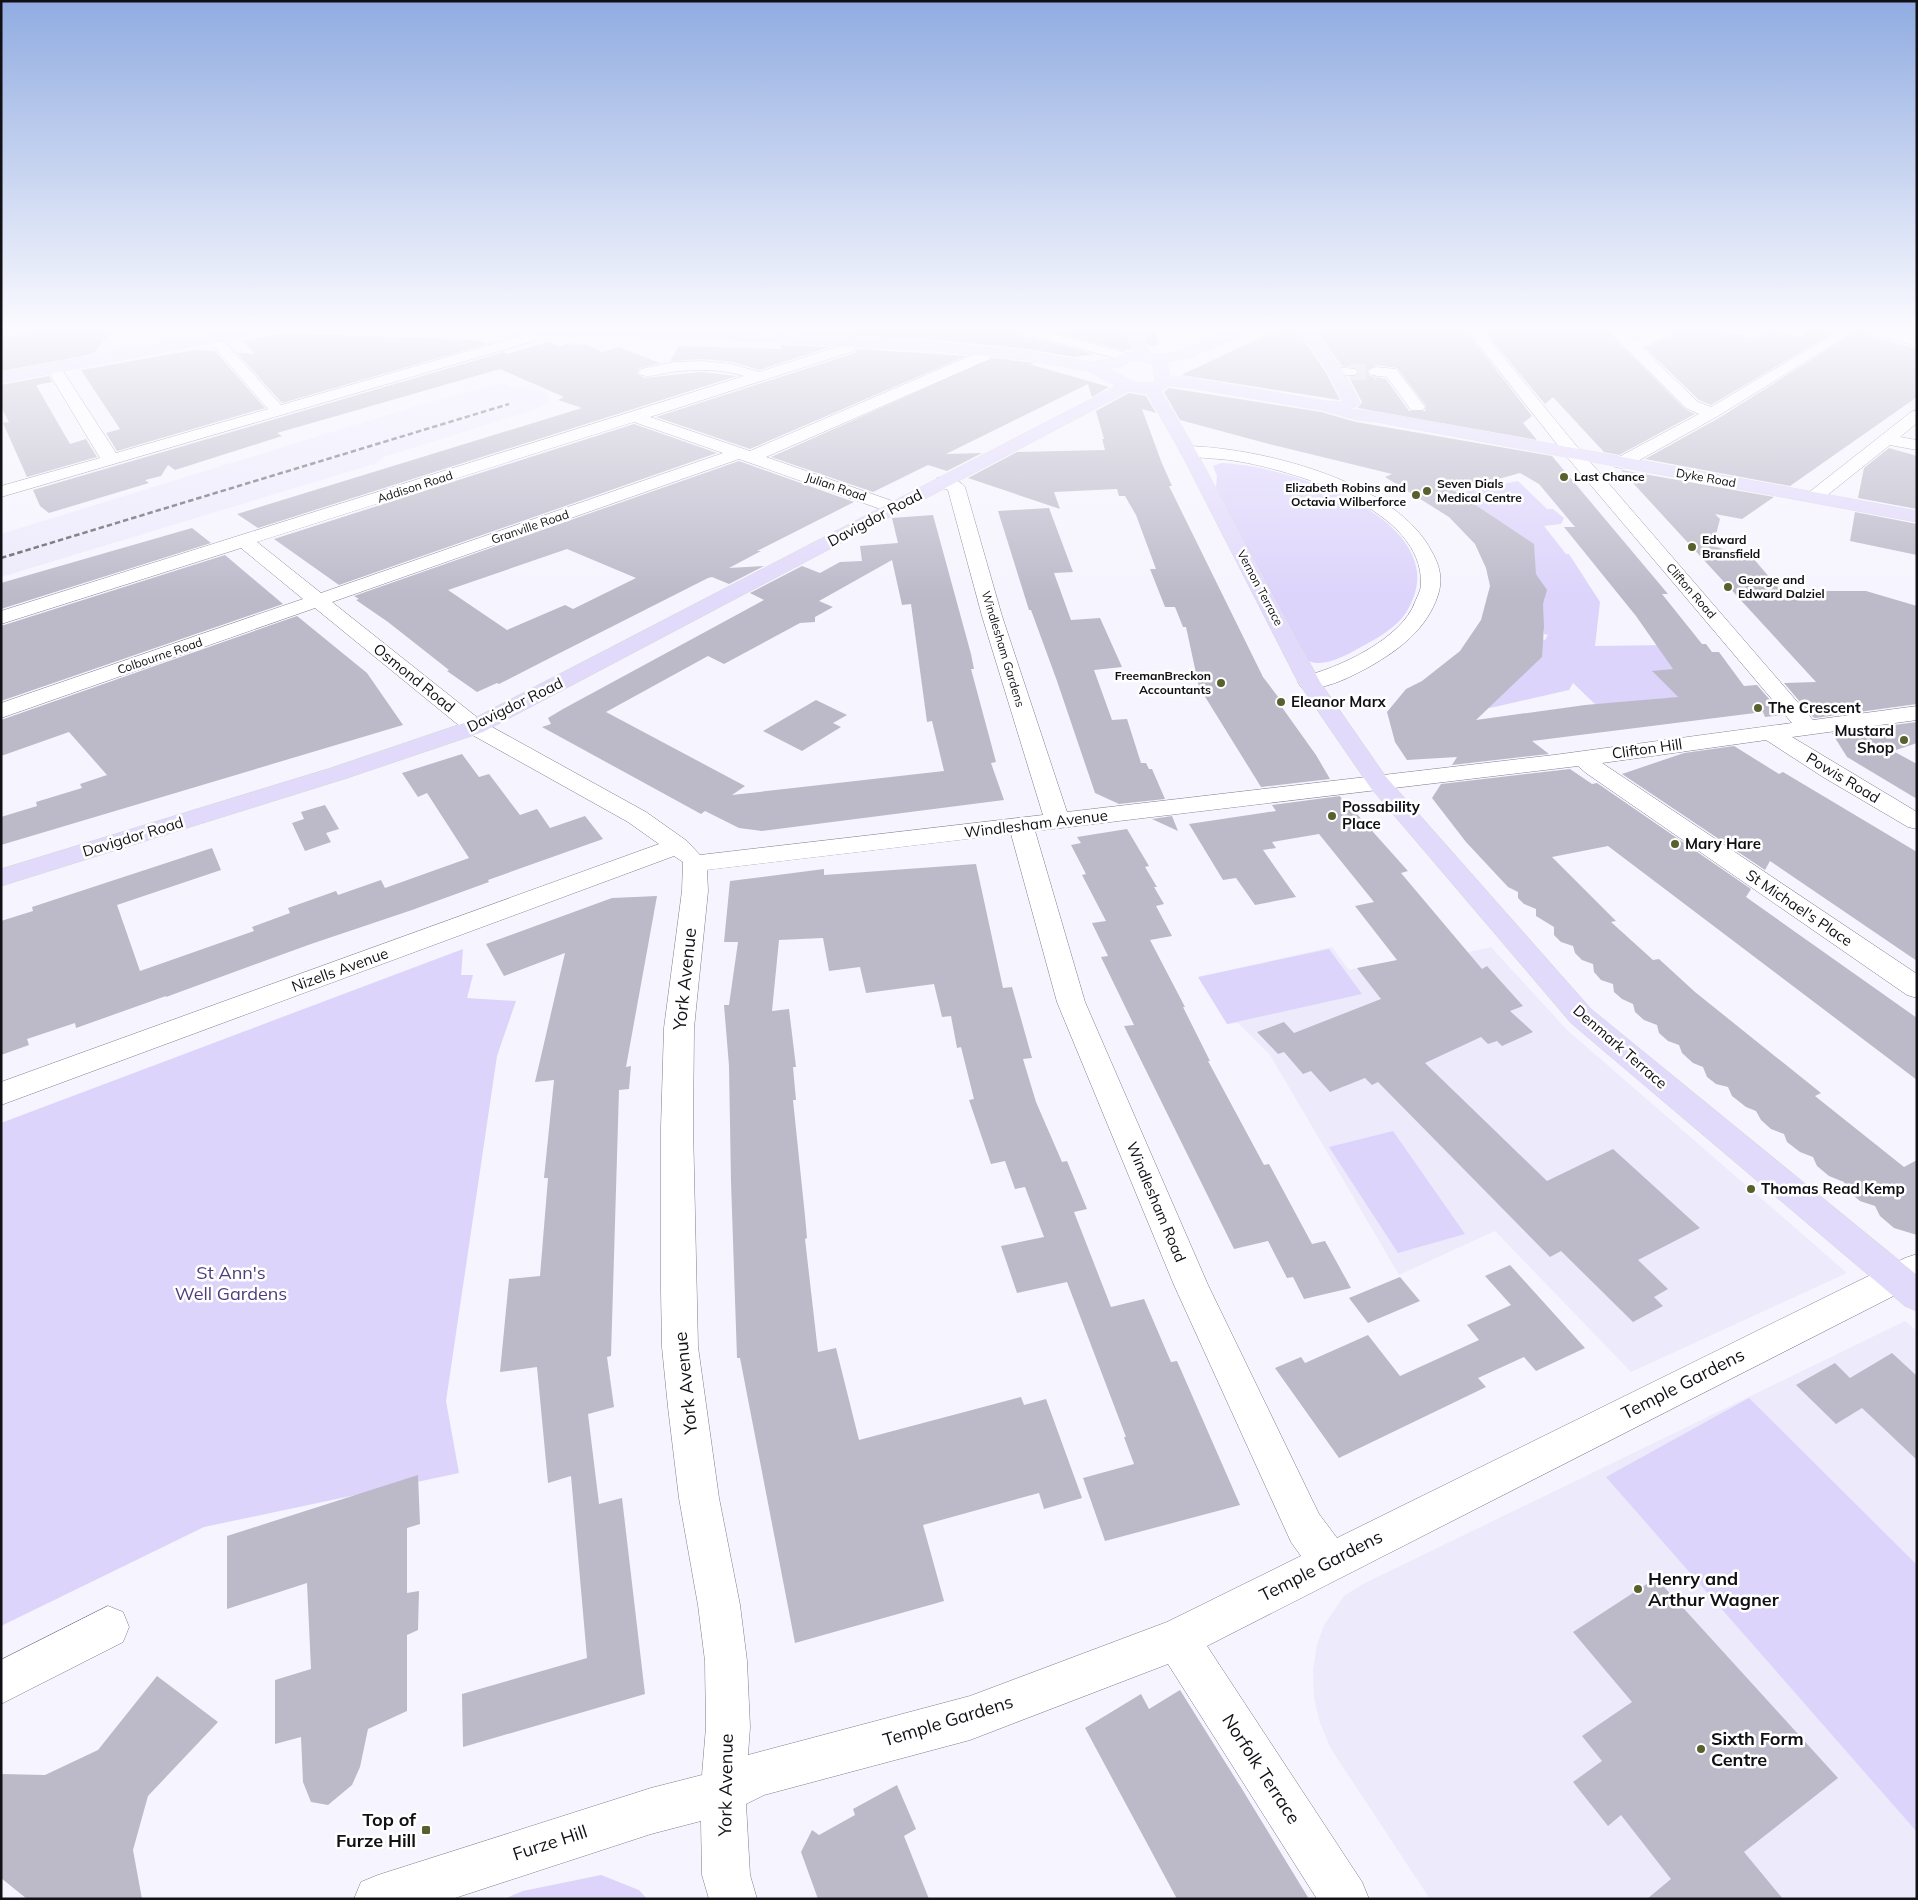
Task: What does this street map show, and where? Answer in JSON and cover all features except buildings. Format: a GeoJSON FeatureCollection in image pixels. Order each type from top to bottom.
{"type":"FeatureCollection","features":[{"type":"Feature","properties":{"kind":"main road","name":"Davigdor Road"},"geometry":{"type":"LineString","coordinates":[[1,878],[339,773],[475,727],[895,508],[1056,420]]}},
{"type":"Feature","properties":{"kind":"main road","name":"Vernon Terrace"},"geometry":{"type":"LineString","coordinates":[[1174,420],[1188,451],[1309,682],[1378,782]]}},
{"type":"Feature","properties":{"kind":"main road","name":"Dyke Road"},"geometry":{"type":"LineString","coordinates":[[1392,420],[1917,517]]}},
{"type":"Feature","properties":{"kind":"main road","name":"Denmark Terrace"},"geometry":{"type":"LineString","coordinates":[[1378,782],[1580,1016],[1909,1281]]}},
{"type":"Feature","properties":{"kind":"street"},"geometry":{"type":"LineString","coordinates":[[85,420],[107,455],[113,459]]}},
{"type":"Feature","properties":{"kind":"street"},"geometry":{"type":"LineString","coordinates":[[1,492],[248,420]]}},
{"type":"Feature","properties":{"kind":"street","name":"Addison Road"},"geometry":{"type":"LineString","coordinates":[[1,618],[628,420]]}},
{"type":"Feature","properties":{"kind":"street","name":"Julian Road"},"geometry":{"type":"LineString","coordinates":[[644,420],[895,508]]}},
{"type":"Feature","properties":{"kind":"street","name":"Granville Road"},"geometry":{"type":"LineString","coordinates":[[319,601],[745,455],[832,420]]}},
{"type":"Feature","properties":{"kind":"street","name":"Clifton Road"},"geometry":{"type":"LineString","coordinates":[[1546,420],[1808,728]]}},
{"type":"Feature","properties":{"kind":"street"},"geometry":{"type":"LineString","coordinates":[[1621,463],[1700,420]]}},
{"type":"Feature","properties":{"kind":"street"},"geometry":{"type":"LineString","coordinates":[[1814,497],[1911,420]]}},
{"type":"Feature","properties":{"kind":"street"},"geometry":{"type":"LineString","coordinates":[[1885,439],[1917,445]]}},
{"type":"Feature","properties":{"kind":"street"},"geometry":{"type":"LineString","coordinates":[[1188,451],[1205,451],[1248,459],[1332,482],[1370,501],[1392,517],[1411,534],[1424,551],[1431,573],[1432,584],[1427,604],[1417,620],[1396,641],[1380,651],[1323,680],[1309,682]]}},
{"type":"Feature","properties":{"kind":"street","name":"Windlesham Gardens"},"geometry":{"type":"LineString","coordinates":[[944,482],[956,488],[992,616],[1058,822]]}},
{"type":"Feature","properties":{"kind":"street","name":"Osmond Road"},"geometry":{"type":"LineString","coordinates":[[244,541],[475,727],[636,817],[686,855]]}},
{"type":"Feature","properties":{"kind":"street","name":"Colbourne Road"},"geometry":{"type":"LineString","coordinates":[[1,711],[319,601]]}},
{"type":"Feature","properties":{"kind":"street","name":"Clifton Hill"},"geometry":{"type":"LineString","coordinates":[[1378,782],[1584,758],[1917,713]]}},
{"type":"Feature","properties":{"kind":"street","name":"Powis Road"},"geometry":{"type":"LineString","coordinates":[[1770,732],[1831,772],[1917,822]]}},
{"type":"Feature","properties":{"kind":"street","name":"St Michael's Place"},"geometry":{"type":"LineString","coordinates":[[1584,758],[1594,768],[1917,988]]}},
{"type":"Feature","properties":{"kind":"street","name":"Windlesham Avenue"},"geometry":{"type":"LineString","coordinates":[[686,855],[1021,826],[1378,782]]}},
{"type":"Feature","properties":{"kind":"street","name":"Windlesham Road"},"geometry":{"type":"LineString","coordinates":[[1021,826],[1071,1002],[1191,1285],[1305,1528],[1330,1562]]}},
{"type":"Feature","properties":{"kind":"street","name":"Nizells Avenue"},"geometry":{"type":"LineString","coordinates":[[1,1094],[686,855]]}},
{"type":"Feature","properties":{"kind":"street","name":"York Avenue"},"geometry":{"type":"LineString","coordinates":[[686,855],[696,891],[679,1028],[677,1127],[680,1347],[700,1498],[720,1605],[726,1662],[728,1728],[723,1792],[726,1875],[733,1899]]}},
{"type":"Feature","properties":{"kind":"street","name":"Temple Gardens"},"geometry":{"type":"LineString","coordinates":[[723,1792],[756,1774],[970,1718],[1177,1639],[1330,1562],[1909,1281]]}},
{"type":"Feature","properties":{"kind":"street"},"geometry":{"type":"LineString","coordinates":[[1,1683],[108,1627]]}},
{"type":"Feature","properties":{"kind":"street","name":"Norfolk Terrace"},"geometry":{"type":"LineString","coordinates":[[1177,1639],[1345,1899]]}},
{"type":"Feature","properties":{"kind":"street","name":"Furze Hill"},"geometry":{"type":"LineString","coordinates":[[378,1899],[651,1811],[723,1792]]}},
{"type":"Feature","properties":{"kind":"shaded area"},"geometry":{"type":"Polygon","coordinates":[[[371,420],[502,420],[384,457],[374,464],[1,577],[1,534],[371,420]]]}},
{"type":"Feature","properties":{"kind":"shaded area"},"geometry":{"type":"Polygon","coordinates":[[[1332,947],[1349,970],[1388,962],[1394,969],[1491,947],[1567,1030],[1847,1273],[1631,1372],[1495,1231],[1399,1275],[1270,1055],[1238,1023],[1227,1024],[1198,977],[1332,947]]]}},
{"type":"Feature","properties":{"kind":"shaded area"},"geometry":{"type":"Polygon","coordinates":[[[1905,1321],[1917,1331],[1917,1899],[1430,1899],[1331,1749],[1320,1723],[1314,1698],[1313,1669],[1317,1645],[1324,1625],[1344,1596],[1363,1584],[1905,1321]]]}},
{"type":"Feature","properties":{"kind":"green space"},"geometry":{"type":"Polygon","coordinates":[[[1221,463],[1245,465],[1275,471],[1306,480],[1366,508],[1391,527],[1409,548],[1417,572],[1414,596],[1402,618],[1382,635],[1342,657],[1321,663],[1309,661],[1244,543],[1216,487],[1217,476],[1213,466],[1221,463]]]}},
{"type":"Feature","properties":{"kind":"green space"},"geometry":{"type":"Polygon","coordinates":[[[1518,481],[1547,509],[1553,509],[1564,518],[1561,524],[1544,526],[1566,554],[1569,554],[1600,602],[1595,646],[1667,645],[1684,668],[1653,672],[1695,714],[1685,715],[1667,698],[1597,706],[1573,683],[1569,690],[1490,708],[1472,701],[1527,635],[1545,640],[1548,635],[1544,634],[1544,627],[1523,624],[1528,599],[1544,602],[1545,596],[1516,540],[1491,515],[1459,493],[1518,481]]]}},
{"type":"Feature","properties":{"kind":"green space","name":"St Ann's Well Gardens"},"geometry":{"type":"Polygon","coordinates":[[[463,949],[461,975],[473,975],[467,998],[516,1001],[497,1056],[446,1401],[459,1473],[204,1527],[1,1626],[1,1123],[463,949]]]}},
{"type":"Feature","properties":{"kind":"green space"},"geometry":{"type":"Polygon","coordinates":[[[1329,949],[1362,994],[1227,1024],[1198,977],[1329,949]]]}},
{"type":"Feature","properties":{"kind":"green space"},"geometry":{"type":"Polygon","coordinates":[[[1393,1131],[1465,1234],[1398,1253],[1329,1147],[1393,1131]]]}},
{"type":"Feature","properties":{"kind":"green space"},"geometry":{"type":"Polygon","coordinates":[[[1749,1398],[1917,1565],[1917,1832],[1606,1477],[1749,1398]]]}},
{"type":"Feature","properties":{"kind":"green space"},"geometry":{"type":"Polygon","coordinates":[[[601,1875],[639,1890],[647,1899],[504,1899],[523,1891],[601,1875]]]}},
{"type":"Feature","properties":{"kind":"railway"},"geometry":{"type":"LineString","coordinates":[[1,558],[457,420]]}},
{"type":"Feature","properties":{"kind":"place","name":"Last Chance"},"geometry":{"type":"Point","coordinates":[1564,477]}},
{"type":"Feature","properties":{"kind":"place","name":"Seven Dials Medical Centre"},"geometry":{"type":"Point","coordinates":[1427,491]}},
{"type":"Feature","properties":{"kind":"place","name":"Elizabeth Robins and Octavia Wilberforce"},"geometry":{"type":"Point","coordinates":[1416,495]}},
{"type":"Feature","properties":{"kind":"place","name":"Edward Bransfield"},"geometry":{"type":"Point","coordinates":[1692,547]}},
{"type":"Feature","properties":{"kind":"place","name":"George and Edward Dalziel"},"geometry":{"type":"Point","coordinates":[1728,587]}},
{"type":"Feature","properties":{"kind":"place","name":"FreemanBreckon Accountants"},"geometry":{"type":"Point","coordinates":[1221,683]}},
{"type":"Feature","properties":{"kind":"place","name":"Eleanor Marx"},"geometry":{"type":"Point","coordinates":[1281,702]}},
{"type":"Feature","properties":{"kind":"place","name":"The Crescent"},"geometry":{"type":"Point","coordinates":[1758,708]}},
{"type":"Feature","properties":{"kind":"place","name":"Mustard Shop"},"geometry":{"type":"Point","coordinates":[1904,740]}},
{"type":"Feature","properties":{"kind":"place","name":"Possability Place"},"geometry":{"type":"Point","coordinates":[1332,816]}},
{"type":"Feature","properties":{"kind":"place","name":"Mary Hare"},"geometry":{"type":"Point","coordinates":[1675,844]}},
{"type":"Feature","properties":{"kind":"place","name":"Thomas Read Kemp"},"geometry":{"type":"Point","coordinates":[1751,1189]}},
{"type":"Feature","properties":{"kind":"place","name":"Henry and Arthur Wagner"},"geometry":{"type":"Point","coordinates":[1638,1589]}},
{"type":"Feature","properties":{"kind":"place","name":"Sixth Form Centre"},"geometry":{"type":"Point","coordinates":[1701,1749]}},
{"type":"Feature","properties":{"kind":"place","name":"Top of Furze Hill"},"geometry":{"type":"Point","coordinates":[426,1830]}}]}
